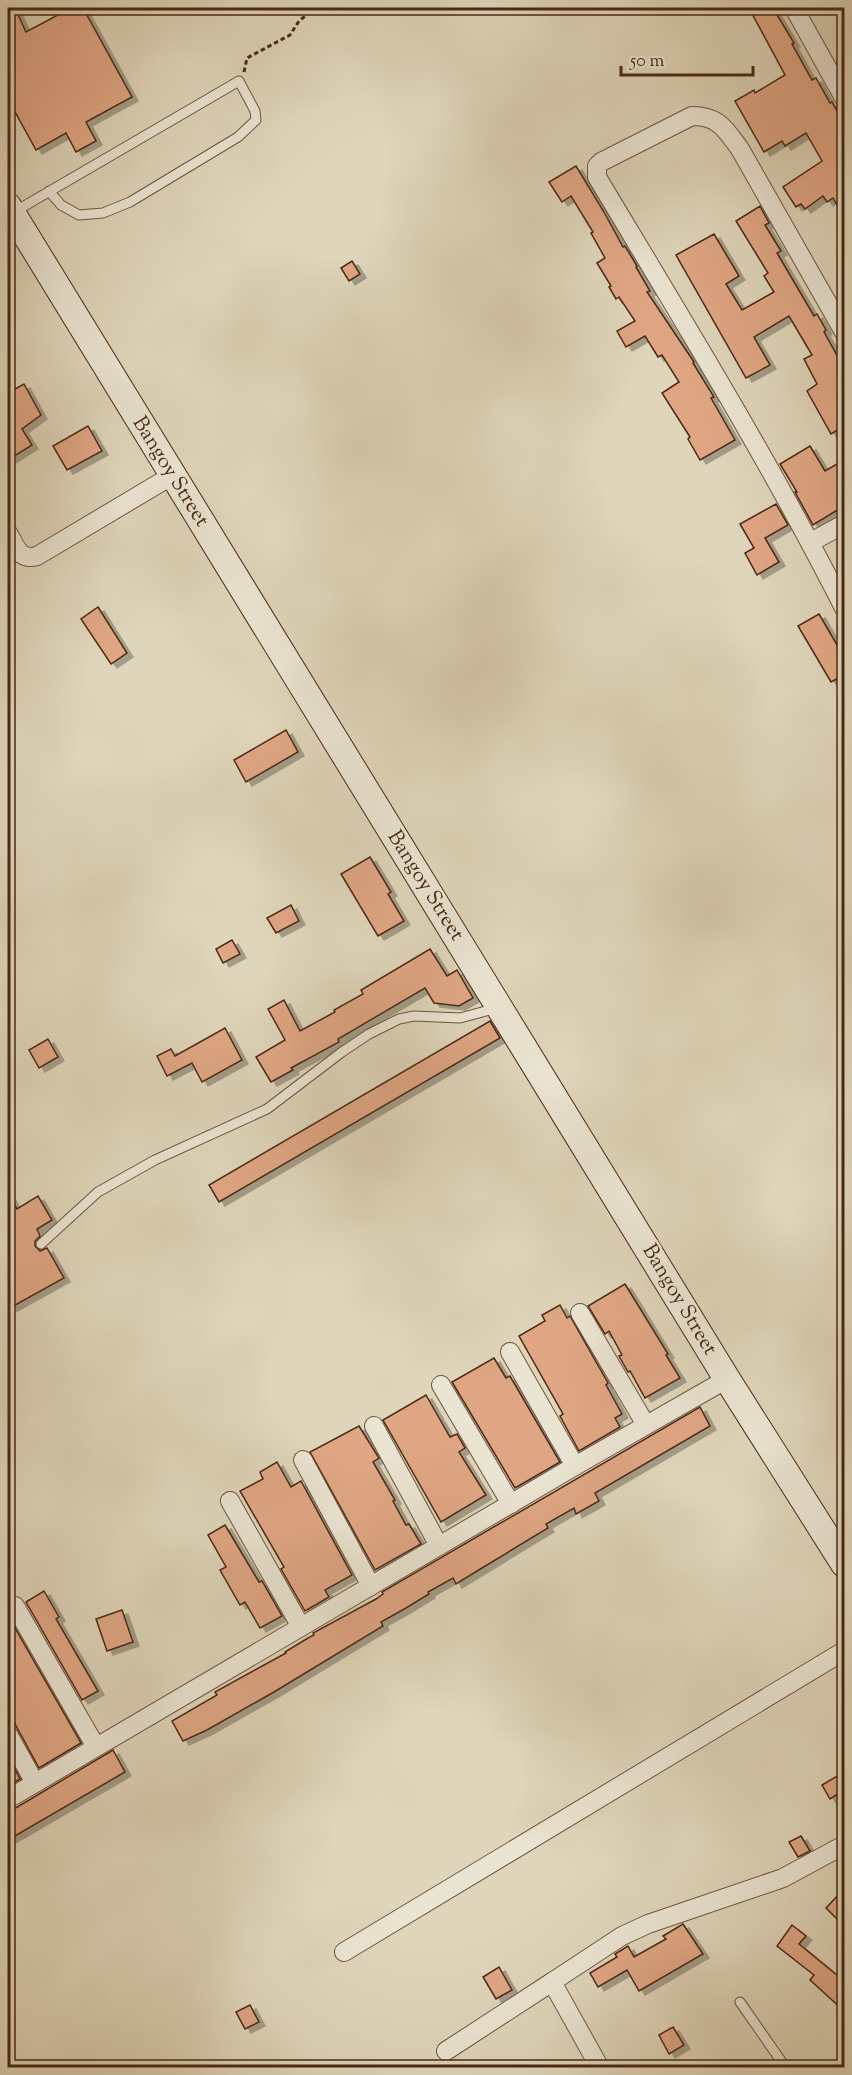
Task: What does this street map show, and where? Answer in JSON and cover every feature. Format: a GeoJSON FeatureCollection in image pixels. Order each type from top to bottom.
{"type":"FeatureCollection","features":[{"type":"Feature","properties":{"kind":"main road","name":"Bangoy Street"},"geometry":{"type":"LineString","coordinates":[[10,210],[727,1379],[844,1564]]}},
{"type":"Feature","properties":{"kind":"street"},"geometry":{"type":"LineString","coordinates":[[794,8],[844,98]]}},
{"type":"Feature","properties":{"kind":"street"},"geometry":{"type":"LineString","coordinates":[[844,332],[740,149],[720,123],[706,116],[692,116],[597,166],[597,177],[705,357],[811,542],[844,609]]}},
{"type":"Feature","properties":{"kind":"street"},"geometry":{"type":"LineString","coordinates":[[8,533],[21,555],[29,558],[172,475]]}},
{"type":"Feature","properties":{"kind":"street"},"geometry":{"type":"LineString","coordinates":[[811,542],[844,524]]}},
{"type":"Feature","properties":{"kind":"street"},"geometry":{"type":"LineString","coordinates":[[580,1313],[646,1425]]}},
{"type":"Feature","properties":{"kind":"street"},"geometry":{"type":"LineString","coordinates":[[510,1352],[575,1466]]}},
{"type":"Feature","properties":{"kind":"street"},"geometry":{"type":"LineString","coordinates":[[8,1799],[727,1379]]}},
{"type":"Feature","properties":{"kind":"street"},"geometry":{"type":"LineString","coordinates":[[441,1385],[511,1504]]}},
{"type":"Feature","properties":{"kind":"street"},"geometry":{"type":"LineString","coordinates":[[374,1426],[439,1546]]}},
{"type":"Feature","properties":{"kind":"street"},"geometry":{"type":"LineString","coordinates":[[303,1460],[371,1586]]}},
{"type":"Feature","properties":{"kind":"street"},"geometry":{"type":"LineString","coordinates":[[230,1501],[301,1627]]}},
{"type":"Feature","properties":{"kind":"street"},"geometry":{"type":"LineString","coordinates":[[15,1606],[96,1747]]}},
{"type":"Feature","properties":{"kind":"street"},"geometry":{"type":"LineString","coordinates":[[344,1952],[844,1651]]}},
{"type":"Feature","properties":{"kind":"street"},"geometry":{"type":"LineString","coordinates":[[8,1734],[35,1783]]}},
{"type":"Feature","properties":{"kind":"street"},"geometry":{"type":"LineString","coordinates":[[446,2051],[622,1936],[648,1924],[783,1878],[844,1845]]}},
{"type":"Feature","properties":{"kind":"street"},"geometry":{"type":"LineString","coordinates":[[552,1982],[600,2067]]}},
{"type":"Feature","properties":{"kind":"lane"},"geometry":{"type":"LineString","coordinates":[[10,210],[239,81],[255,111],[256,120],[238,137],[130,202],[103,213],[79,215],[61,205],[49,190]]}},
{"type":"Feature","properties":{"kind":"lane"},"geometry":{"type":"LineString","coordinates":[[40,1244],[98,1192],[155,1160],[267,1109],[369,1034],[399,1019],[414,1016],[460,1018],[488,1012],[499,1007]]}},
{"type":"Feature","properties":{"kind":"lane"},"geometry":{"type":"LineString","coordinates":[[740,2002],[786,2067]]}},
{"type":"Feature","properties":{"kind":"path"},"geometry":{"type":"LineString","coordinates":[[239,81],[248,58],[290,35],[299,21],[315,8]]}},
{"type":"Feature","properties":{"kind":"building"},"geometry":{"type":"Polygon","coordinates":[[[8,8],[15,8],[26,32],[71,8],[83,8],[132,97],[86,122],[96,141],[76,152],[66,133],[36,150],[8,99],[8,8]]]}},
{"type":"Feature","properties":{"kind":"building"},"geometry":{"type":"Polygon","coordinates":[[[749,8],[773,8],[812,80],[816,78],[844,124],[844,218],[833,198],[827,202],[823,196],[805,209],[801,204],[796,207],[783,187],[822,161],[806,133],[785,146],[782,141],[764,152],[735,101],[754,90],[755,93],[785,75],[749,8]]]}},
{"type":"Feature","properties":{"kind":"building"},"geometry":{"type":"Polygon","coordinates":[[[576,166],[623,247],[625,246],[637,266],[650,291],[647,292],[694,362],[735,440],[700,460],[688,439],[690,437],[662,393],[679,382],[662,355],[658,357],[645,336],[626,347],[617,331],[635,321],[619,297],[616,299],[609,287],[611,286],[597,263],[605,258],[591,233],[593,232],[571,196],[562,202],[549,182],[576,166]]]}},
{"type":"Feature","properties":{"kind":"building"},"geometry":{"type":"Polygon","coordinates":[[[760,206],[769,223],[765,225],[781,251],[777,253],[814,316],[817,314],[844,368],[844,426],[831,434],[807,391],[817,384],[804,359],[812,355],[789,316],[754,337],[770,365],[746,378],[676,255],[714,234],[739,276],[726,284],[742,310],[774,292],[764,276],[768,273],[736,221],[760,206]]]}},
{"type":"Feature","properties":{"kind":"building"},"geometry":{"type":"Polygon","coordinates":[[[352,261],[360,274],[349,281],[341,268],[352,261]]]}},
{"type":"Feature","properties":{"kind":"building"},"geometry":{"type":"Polygon","coordinates":[[[24,384],[41,415],[22,429],[32,445],[8,460],[8,393],[24,384]]]}},
{"type":"Feature","properties":{"kind":"building"},"geometry":{"type":"Polygon","coordinates":[[[88,426],[102,451],[67,470],[53,446],[88,426]]]}},
{"type":"Feature","properties":{"kind":"building"},"geometry":{"type":"Polygon","coordinates":[[[810,446],[825,471],[844,460],[844,506],[813,525],[780,464],[810,446]]]}},
{"type":"Feature","properties":{"kind":"building"},"geometry":{"type":"Polygon","coordinates":[[[776,504],[788,525],[765,538],[779,562],[757,575],[745,553],[754,548],[740,524],[776,504]]]}},
{"type":"Feature","properties":{"kind":"building"},"geometry":{"type":"Polygon","coordinates":[[[98,607],[127,653],[111,664],[81,619],[98,607]]]}},
{"type":"Feature","properties":{"kind":"building"},"geometry":{"type":"Polygon","coordinates":[[[819,614],[840,650],[844,648],[844,675],[831,682],[798,626],[819,614]]]}},
{"type":"Feature","properties":{"kind":"building"},"geometry":{"type":"Polygon","coordinates":[[[286,730],[298,752],[246,782],[234,760],[286,730]]]}},
{"type":"Feature","properties":{"kind":"building"},"geometry":{"type":"Polygon","coordinates":[[[370,857],[391,892],[388,894],[404,921],[378,936],[341,874],[370,857]]]}},
{"type":"Feature","properties":{"kind":"building"},"geometry":{"type":"Polygon","coordinates":[[[291,905],[299,921],[276,933],[267,918],[291,905]]]}},
{"type":"Feature","properties":{"kind":"building"},"geometry":{"type":"Polygon","coordinates":[[[232,940],[240,954],[223,963],[216,949],[232,940]]]}},
{"type":"Feature","properties":{"kind":"building"},"geometry":{"type":"Polygon","coordinates":[[[430,949],[447,976],[457,970],[473,998],[459,1006],[434,1003],[425,988],[271,1082],[256,1057],[285,1040],[268,1009],[284,1000],[300,1031],[335,1012],[334,1010],[363,994],[361,990],[430,949]]]}},
{"type":"Feature","properties":{"kind":"building"},"geometry":{"type":"Polygon","coordinates":[[[490,1021],[500,1038],[219,1202],[209,1185],[490,1021]]]}},
{"type":"Feature","properties":{"kind":"building"},"geometry":{"type":"Polygon","coordinates":[[[225,1028],[242,1060],[202,1082],[192,1063],[167,1076],[157,1056],[171,1049],[175,1056],[225,1028]]]}},
{"type":"Feature","properties":{"kind":"building"},"geometry":{"type":"Polygon","coordinates":[[[48,1039],[58,1057],[39,1068],[29,1050],[48,1039]]]}},
{"type":"Feature","properties":{"kind":"building"},"geometry":{"type":"Polygon","coordinates":[[[8,1193],[17,1209],[38,1196],[52,1220],[37,1229],[40,1236],[35,1241],[35,1246],[40,1251],[47,1248],[64,1278],[8,1309],[8,1193]]]}},
{"type":"Feature","properties":{"kind":"building"},"geometry":{"type":"Polygon","coordinates":[[[625,1284],[680,1378],[645,1398],[619,1356],[622,1355],[609,1331],[605,1334],[588,1306],[625,1284]]]}},
{"type":"Feature","properties":{"kind":"building"},"geometry":{"type":"Polygon","coordinates":[[[560,1305],[567,1318],[570,1316],[608,1383],[606,1385],[622,1414],[615,1418],[620,1427],[579,1451],[560,1416],[563,1414],[519,1336],[545,1321],[542,1315],[560,1305]]]}},
{"type":"Feature","properties":{"kind":"building"},"geometry":{"type":"Polygon","coordinates":[[[494,1358],[506,1378],[510,1376],[560,1462],[515,1488],[452,1382],[494,1358]]]}},
{"type":"Feature","properties":{"kind":"building"},"geometry":{"type":"Polygon","coordinates":[[[426,1395],[450,1437],[457,1434],[465,1448],[459,1452],[486,1495],[441,1522],[383,1420],[426,1395]]]}},
{"type":"Feature","properties":{"kind":"building"},"geometry":{"type":"Polygon","coordinates":[[[700,1407],[710,1426],[595,1493],[599,1501],[576,1514],[574,1508],[546,1524],[548,1528],[456,1584],[453,1578],[428,1592],[429,1594],[381,1622],[383,1626],[274,1692],[183,1741],[172,1721],[217,1695],[215,1692],[286,1653],[314,1635],[313,1633],[376,1599],[383,1594],[382,1592],[700,1407]]]}},
{"type":"Feature","properties":{"kind":"building"},"geometry":{"type":"Polygon","coordinates":[[[359,1426],[379,1458],[373,1462],[395,1500],[393,1501],[406,1525],[409,1524],[421,1544],[375,1570],[310,1452],[359,1426]]]}},
{"type":"Feature","properties":{"kind":"building"},"geometry":{"type":"Polygon","coordinates":[[[277,1462],[291,1487],[301,1481],[352,1575],[325,1590],[329,1597],[305,1611],[281,1569],[284,1567],[240,1491],[263,1479],[260,1472],[277,1462]]]}},
{"type":"Feature","properties":{"kind":"building"},"geometry":{"type":"Polygon","coordinates":[[[225,1525],[282,1616],[260,1628],[245,1602],[240,1605],[220,1570],[226,1567],[208,1535],[225,1525]]]}},
{"type":"Feature","properties":{"kind":"building"},"geometry":{"type":"Polygon","coordinates":[[[44,1591],[59,1617],[56,1619],[98,1691],[82,1700],[26,1602],[44,1591]]]}},
{"type":"Feature","properties":{"kind":"building"},"geometry":{"type":"Polygon","coordinates":[[[122,1610],[133,1642],[107,1651],[96,1619],[122,1610]]]}},
{"type":"Feature","properties":{"kind":"building"},"geometry":{"type":"Polygon","coordinates":[[[8,1616],[81,1743],[39,1768],[8,1711],[8,1616]]]}},
{"type":"Feature","properties":{"kind":"building"},"geometry":{"type":"Polygon","coordinates":[[[113,1750],[125,1772],[8,1840],[8,1810],[14,1809],[113,1750]]]}},
{"type":"Feature","properties":{"kind":"building"},"geometry":{"type":"Polygon","coordinates":[[[8,1756],[20,1779],[8,1786],[8,1756]]]}},
{"type":"Feature","properties":{"kind":"building"},"geometry":{"type":"Polygon","coordinates":[[[844,1772],[844,1790],[830,1799],[822,1785],[844,1772]]]}},
{"type":"Feature","properties":{"kind":"building"},"geometry":{"type":"Polygon","coordinates":[[[801,1836],[810,1851],[798,1857],[789,1842],[801,1836]]]}},
{"type":"Feature","properties":{"kind":"building"},"geometry":{"type":"Polygon","coordinates":[[[844,1889],[844,1926],[826,1908],[844,1889]]]}},
{"type":"Feature","properties":{"kind":"building"},"geometry":{"type":"Polygon","coordinates":[[[683,1924],[703,1954],[639,1991],[627,1970],[598,1987],[590,1973],[617,1957],[615,1954],[628,1946],[634,1957],[666,1939],[663,1936],[683,1924]]]}},
{"type":"Feature","properties":{"kind":"building"},"geometry":{"type":"Polygon","coordinates":[[[792,1925],[806,1936],[799,1944],[844,1981],[844,2011],[810,1980],[814,1975],[777,1946],[792,1925]]]}},
{"type":"Feature","properties":{"kind":"building"},"geometry":{"type":"Polygon","coordinates":[[[499,1967],[512,1990],[496,1999],[483,1977],[499,1967]]]}},
{"type":"Feature","properties":{"kind":"building"},"geometry":{"type":"Polygon","coordinates":[[[250,2005],[259,2022],[245,2029],[236,2012],[250,2005]]]}},
{"type":"Feature","properties":{"kind":"building"},"geometry":{"type":"Polygon","coordinates":[[[673,2027],[684,2045],[669,2054],[659,2035],[673,2027]]]}}]}
